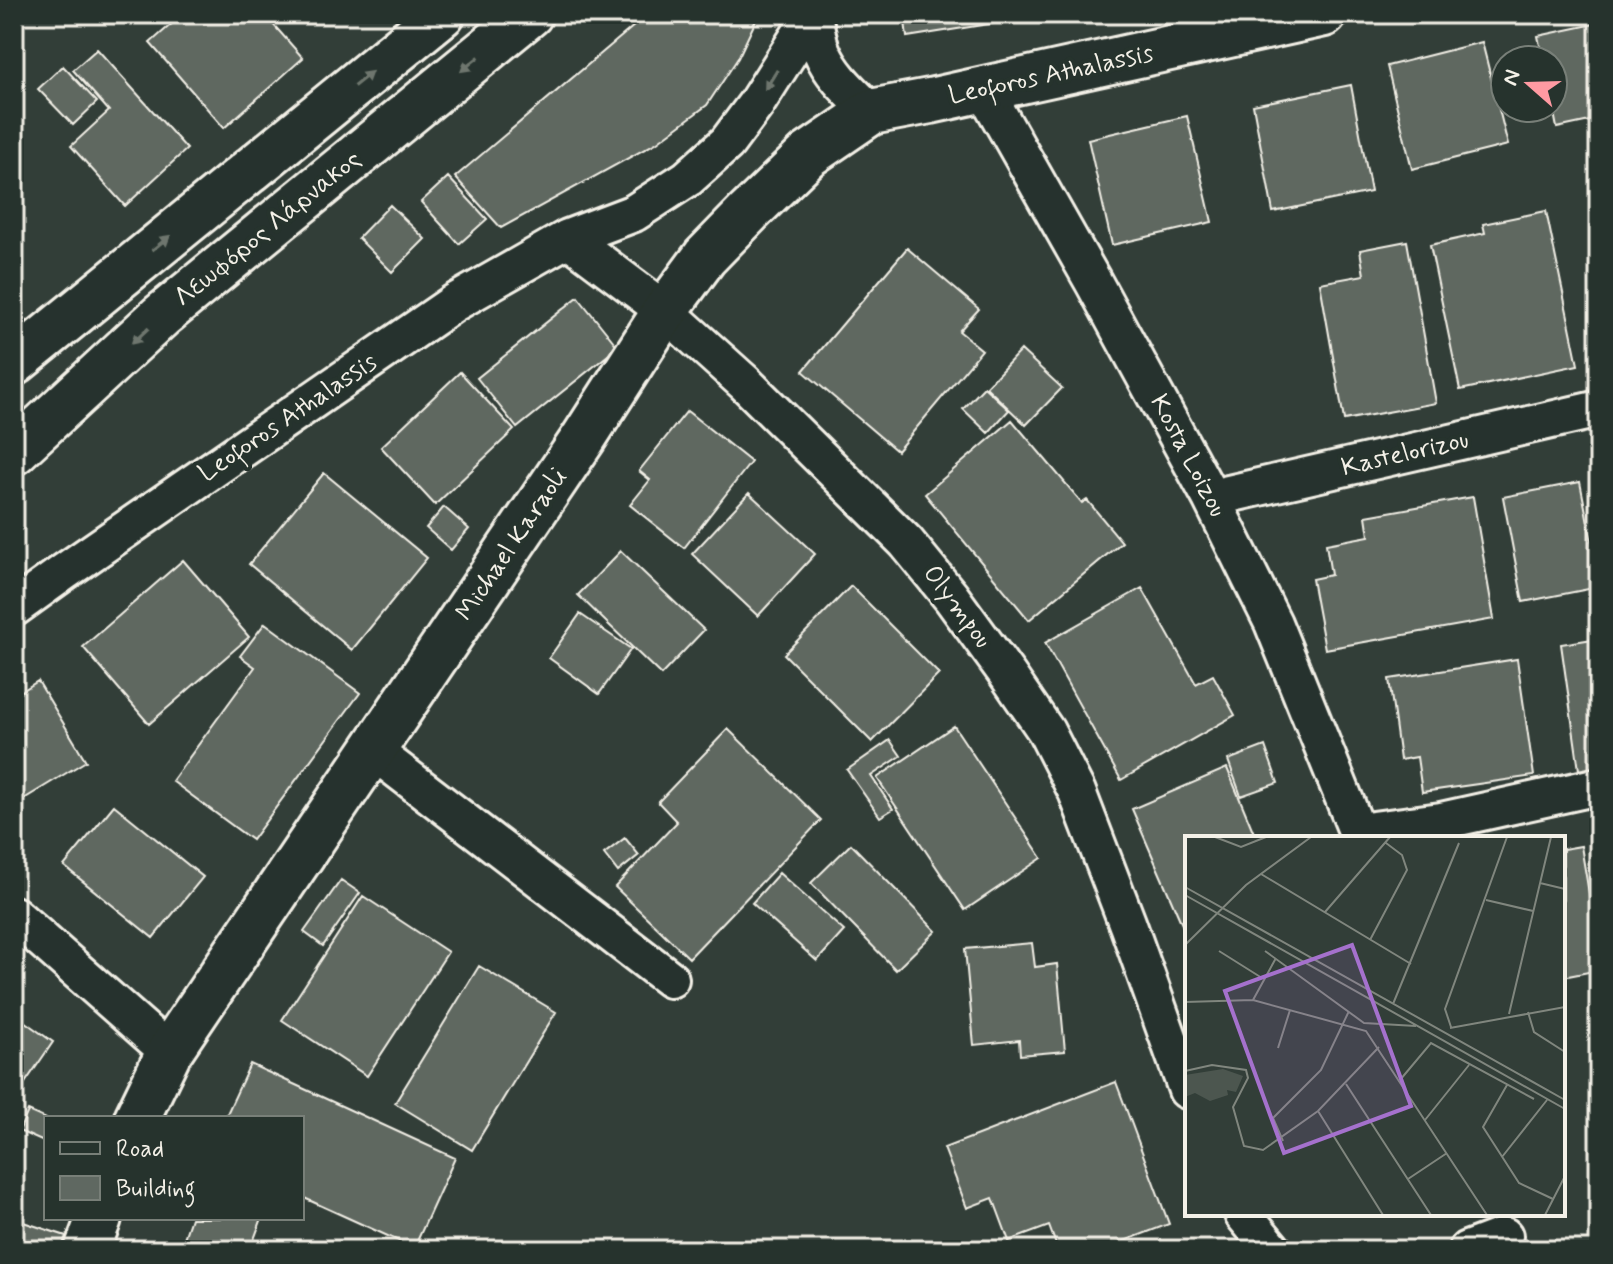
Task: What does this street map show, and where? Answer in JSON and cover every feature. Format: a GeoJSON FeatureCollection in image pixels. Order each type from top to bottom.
{"type":"FeatureCollection","features":[{"type":"Feature","properties":{"kind":"street"},"geometry":{"type":"LineString","coordinates":[[14,363],[442,14]]}},
{"type":"Feature","properties":{"kind":"street","name":"Λεωφόρος Λάρνακος"},"geometry":{"type":"LineString","coordinates":[[14,452],[161,316],[530,14]]}},
{"type":"Feature","properties":{"kind":"street"},"geometry":{"type":"LineString","coordinates":[[813,14],[821,52],[831,69],[871,112]]}},
{"type":"Feature","properties":{"kind":"street"},"geometry":{"type":"LineString","coordinates":[[568,238],[634,213],[688,178],[727,143],[756,104],[813,14]]}},
{"type":"Feature","properties":{"kind":"street","name":"Leoforos Athalassis"},"geometry":{"type":"LineString","coordinates":[[871,112],[1324,14]]}},
{"type":"Feature","properties":{"kind":"street","name":"Kosta Loizou"},"geometry":{"type":"LineString","coordinates":[[984,89],[1211,498],[1273,623],[1359,835]]}},
{"type":"Feature","properties":{"kind":"street","name":"Michael Karaoli"},"geometry":{"type":"LineString","coordinates":[[138,1116],[169,1052],[583,439],[665,311],[705,257],[808,155],[871,112]]}},
{"type":"Feature","properties":{"kind":"street","name":"Leoforos Athalassis"},"geometry":{"type":"LineString","coordinates":[[14,608],[454,303],[568,238]]}},
{"type":"Feature","properties":{"kind":"street","name":"Olympou"},"geometry":{"type":"LineString","coordinates":[[568,238],[665,311],[745,383],[906,542],[951,597],[1046,731],[1077,792],[1185,1084]]}},
{"type":"Feature","properties":{"kind":"street","name":"Kastelorizou"},"geometry":{"type":"LineString","coordinates":[[1211,498],[1599,409]]}},
{"type":"Feature","properties":{"kind":"street"},"geometry":{"type":"LineString","coordinates":[[373,751],[670,979]]}},
{"type":"Feature","properties":{"kind":"street"},"geometry":{"type":"LineString","coordinates":[[1359,835],[1441,821],[1599,786]]}},
{"type":"Feature","properties":{"kind":"street"},"geometry":{"type":"LineString","coordinates":[[14,915],[169,1052]]}},
{"type":"Feature","properties":{"kind":"street"},"geometry":{"type":"LineString","coordinates":[[1245,1216],[1273,1250]]}},
{"type":"Feature","properties":{"kind":"street"},"geometry":{"type":"LineString","coordinates":[[87,1250],[98,1220]]}},
{"type":"Feature","properties":{"kind":"street"},"geometry":{"type":"LineString","coordinates":[[1467,1250],[1502,1233]]}},
{"type":"Feature","properties":{"kind":"building"},"geometry":{"type":"Polygon","coordinates":[[[183,14],[264,14],[303,58],[224,128],[150,43],[183,14]]]}},
{"type":"Feature","properties":{"kind":"building"},"geometry":{"type":"Polygon","coordinates":[[[648,14],[759,14],[738,58],[707,105],[656,143],[501,228],[455,177],[648,14]]]}},
{"type":"Feature","properties":{"kind":"building"},"geometry":{"type":"Polygon","coordinates":[[[904,14],[1013,14],[1014,20],[907,37],[904,14]]]}},
{"type":"Feature","properties":{"kind":"building"},"geometry":{"type":"Polygon","coordinates":[[[1599,23],[1599,119],[1557,128],[1556,124],[1569,124],[1569,44],[1540,44],[1538,36],[1599,23]]]}},
{"type":"Feature","properties":{"kind":"building"},"geometry":{"type":"Polygon","coordinates":[[[1482,42],[1489,70],[1489,124],[1503,124],[1508,145],[1412,169],[1387,66],[1482,42]]]}},
{"type":"Feature","properties":{"kind":"building"},"geometry":{"type":"Polygon","coordinates":[[[97,49],[187,149],[125,206],[71,146],[109,111],[73,70],[97,49]]]}},
{"type":"Feature","properties":{"kind":"building"},"geometry":{"type":"Polygon","coordinates":[[[63,66],[97,102],[73,125],[38,89],[63,66]]]}},
{"type":"Feature","properties":{"kind":"building"},"geometry":{"type":"Polygon","coordinates":[[[1351,85],[1371,192],[1273,212],[1253,105],[1351,85]]]}},
{"type":"Feature","properties":{"kind":"building"},"geometry":{"type":"Polygon","coordinates":[[[1187,116],[1212,222],[1112,245],[1088,139],[1187,116]]]}},
{"type":"Feature","properties":{"kind":"building"},"geometry":{"type":"Polygon","coordinates":[[[448,177],[487,219],[459,244],[421,202],[448,177]]]}},
{"type":"Feature","properties":{"kind":"building"},"geometry":{"type":"Polygon","coordinates":[[[390,205],[425,239],[392,272],[358,238],[390,205]]]}},
{"type":"Feature","properties":{"kind":"building"},"geometry":{"type":"Polygon","coordinates":[[[1546,211],[1578,365],[1460,390],[1430,245],[1485,233],[1483,224],[1546,211]]]}},
{"type":"Feature","properties":{"kind":"building"},"geometry":{"type":"Polygon","coordinates":[[[1407,241],[1436,403],[1344,420],[1320,283],[1364,275],[1360,250],[1407,241]]]}},
{"type":"Feature","properties":{"kind":"building"},"geometry":{"type":"Polygon","coordinates":[[[907,248],[979,309],[959,331],[982,350],[897,451],[803,371],[907,248]]]}},
{"type":"Feature","properties":{"kind":"building"},"geometry":{"type":"Polygon","coordinates":[[[578,297],[618,347],[517,428],[477,378],[578,297]]]}},
{"type":"Feature","properties":{"kind":"building"},"geometry":{"type":"Polygon","coordinates":[[[1021,350],[1062,388],[1026,425],[986,387],[1021,350]]]}},
{"type":"Feature","properties":{"kind":"building"},"geometry":{"type":"Polygon","coordinates":[[[460,372],[514,430],[435,505],[381,447],[460,372]]]}},
{"type":"Feature","properties":{"kind":"building"},"geometry":{"type":"Polygon","coordinates":[[[984,387],[1009,410],[988,433],[963,409],[984,387]]]}},
{"type":"Feature","properties":{"kind":"building"},"geometry":{"type":"Polygon","coordinates":[[[687,411],[751,462],[684,548],[630,505],[650,480],[639,471],[687,411]]]}},
{"type":"Feature","properties":{"kind":"building"},"geometry":{"type":"Polygon","coordinates":[[[1012,420],[1082,503],[1087,500],[1122,542],[1029,620],[925,494],[1012,420]]]}},
{"type":"Feature","properties":{"kind":"building"},"geometry":{"type":"Polygon","coordinates":[[[324,473],[427,558],[352,650],[249,564],[324,473]]]}},
{"type":"Feature","properties":{"kind":"building"},"geometry":{"type":"Polygon","coordinates":[[[1580,482],[1599,587],[1523,602],[1503,497],[1580,482]]]}},
{"type":"Feature","properties":{"kind":"building"},"geometry":{"type":"Polygon","coordinates":[[[749,493],[815,554],[758,616],[692,554],[749,493]]]}},
{"type":"Feature","properties":{"kind":"building"},"geometry":{"type":"Polygon","coordinates":[[[1473,497],[1494,619],[1325,649],[1312,579],[1331,575],[1326,544],[1369,536],[1366,516],[1473,497]]]}},
{"type":"Feature","properties":{"kind":"building"},"geometry":{"type":"Polygon","coordinates":[[[444,507],[469,529],[451,550],[426,528],[444,507]]]}},
{"type":"Feature","properties":{"kind":"building"},"geometry":{"type":"Polygon","coordinates":[[[621,551],[704,630],[661,675],[578,595],[621,551]]]}},
{"type":"Feature","properties":{"kind":"building"},"geometry":{"type":"Polygon","coordinates":[[[183,560],[249,637],[149,724],[83,647],[183,560]]]}},
{"type":"Feature","properties":{"kind":"building"},"geometry":{"type":"Polygon","coordinates":[[[851,586],[939,674],[872,742],[784,654],[851,586]]]}},
{"type":"Feature","properties":{"kind":"building"},"geometry":{"type":"Polygon","coordinates":[[[1142,588],[1196,684],[1213,675],[1235,715],[1121,780],[1045,643],[1142,588]]]}},
{"type":"Feature","properties":{"kind":"building"},"geometry":{"type":"Polygon","coordinates":[[[580,614],[631,649],[599,694],[549,658],[580,614]]]}},
{"type":"Feature","properties":{"kind":"building"},"geometry":{"type":"Polygon","coordinates":[[[265,623],[360,693],[252,840],[172,781],[255,667],[240,656],[265,623]]]}},
{"type":"Feature","properties":{"kind":"building"},"geometry":{"type":"Polygon","coordinates":[[[1599,638],[1599,767],[1579,770],[1561,644],[1599,638]]]}},
{"type":"Feature","properties":{"kind":"building"},"geometry":{"type":"Polygon","coordinates":[[[1517,659],[1534,776],[1422,792],[1417,757],[1400,760],[1389,679],[1517,659]]]}},
{"type":"Feature","properties":{"kind":"building"},"geometry":{"type":"Polygon","coordinates":[[[38,681],[86,761],[14,805],[14,696],[38,681]]]}},
{"type":"Feature","properties":{"kind":"building"},"geometry":{"type":"Polygon","coordinates":[[[954,726],[1042,858],[965,910],[877,778],[954,726]]]}},
{"type":"Feature","properties":{"kind":"building"},"geometry":{"type":"Polygon","coordinates":[[[728,729],[821,820],[689,958],[615,887],[677,822],[658,802],[728,729]]]}},
{"type":"Feature","properties":{"kind":"building"},"geometry":{"type":"Polygon","coordinates":[[[890,740],[901,756],[871,776],[893,809],[880,817],[847,770],[890,740]]]}},
{"type":"Feature","properties":{"kind":"building"},"geometry":{"type":"Polygon","coordinates":[[[1265,746],[1278,783],[1241,796],[1228,760],[1265,746]]]}},
{"type":"Feature","properties":{"kind":"building"},"geometry":{"type":"Polygon","coordinates":[[[1227,768],[1255,836],[1185,836],[1185,931],[1132,809],[1227,768]]]}},
{"type":"Feature","properties":{"kind":"building"},"geometry":{"type":"Polygon","coordinates":[[[114,805],[203,877],[153,938],[64,866],[114,805]]]}},
{"type":"Feature","properties":{"kind":"building"},"geometry":{"type":"Polygon","coordinates":[[[625,838],[639,855],[618,872],[604,854],[625,838]]]}},
{"type":"Feature","properties":{"kind":"building"},"geometry":{"type":"Polygon","coordinates":[[[851,844],[936,931],[896,970],[811,883],[851,844]]]}},
{"type":"Feature","properties":{"kind":"building"},"geometry":{"type":"Polygon","coordinates":[[[1581,846],[1599,952],[1599,970],[1565,977],[1565,849],[1581,846]]]}},
{"type":"Feature","properties":{"kind":"building"},"geometry":{"type":"Polygon","coordinates":[[[779,873],[844,931],[817,961],[752,903],[779,873]]]}},
{"type":"Feature","properties":{"kind":"building"},"geometry":{"type":"Polygon","coordinates":[[[341,880],[360,893],[323,946],[304,932],[341,880]]]}},
{"type":"Feature","properties":{"kind":"building"},"geometry":{"type":"Polygon","coordinates":[[[363,896],[448,952],[367,1076],[282,1020],[363,896]]]}},
{"type":"Feature","properties":{"kind":"building"},"geometry":{"type":"Polygon","coordinates":[[[1032,943],[1035,967],[1057,964],[1065,1051],[1020,1055],[1019,1040],[974,1045],[965,949],[1032,943]]]}},
{"type":"Feature","properties":{"kind":"building"},"geometry":{"type":"Polygon","coordinates":[[[479,966],[556,1012],[472,1150],[395,1103],[479,966]]]}},
{"type":"Feature","properties":{"kind":"building"},"geometry":{"type":"Polygon","coordinates":[[[14,1014],[53,1042],[14,1099],[14,1014]]]}},
{"type":"Feature","properties":{"kind":"building"},"geometry":{"type":"Polygon","coordinates":[[[250,1064],[455,1158],[414,1248],[304,1198],[304,1116],[226,1116],[250,1064]]]}},
{"type":"Feature","properties":{"kind":"building"},"geometry":{"type":"Polygon","coordinates":[[[1116,1082],[1169,1224],[1101,1250],[1058,1250],[1049,1226],[1009,1241],[993,1198],[967,1208],[944,1148],[1116,1082]]]}},
{"type":"Feature","properties":{"kind":"building"},"geometry":{"type":"Polygon","coordinates":[[[28,1111],[44,1118],[44,1142],[19,1131],[28,1111]]]}},
{"type":"Feature","properties":{"kind":"building"},"geometry":{"type":"Polygon","coordinates":[[[14,1219],[66,1236],[61,1250],[14,1250],[14,1219]]]}},
{"type":"Feature","properties":{"kind":"building"},"geometry":{"type":"Polygon","coordinates":[[[190,1220],[261,1220],[250,1250],[180,1250],[190,1220]]]}}]}
